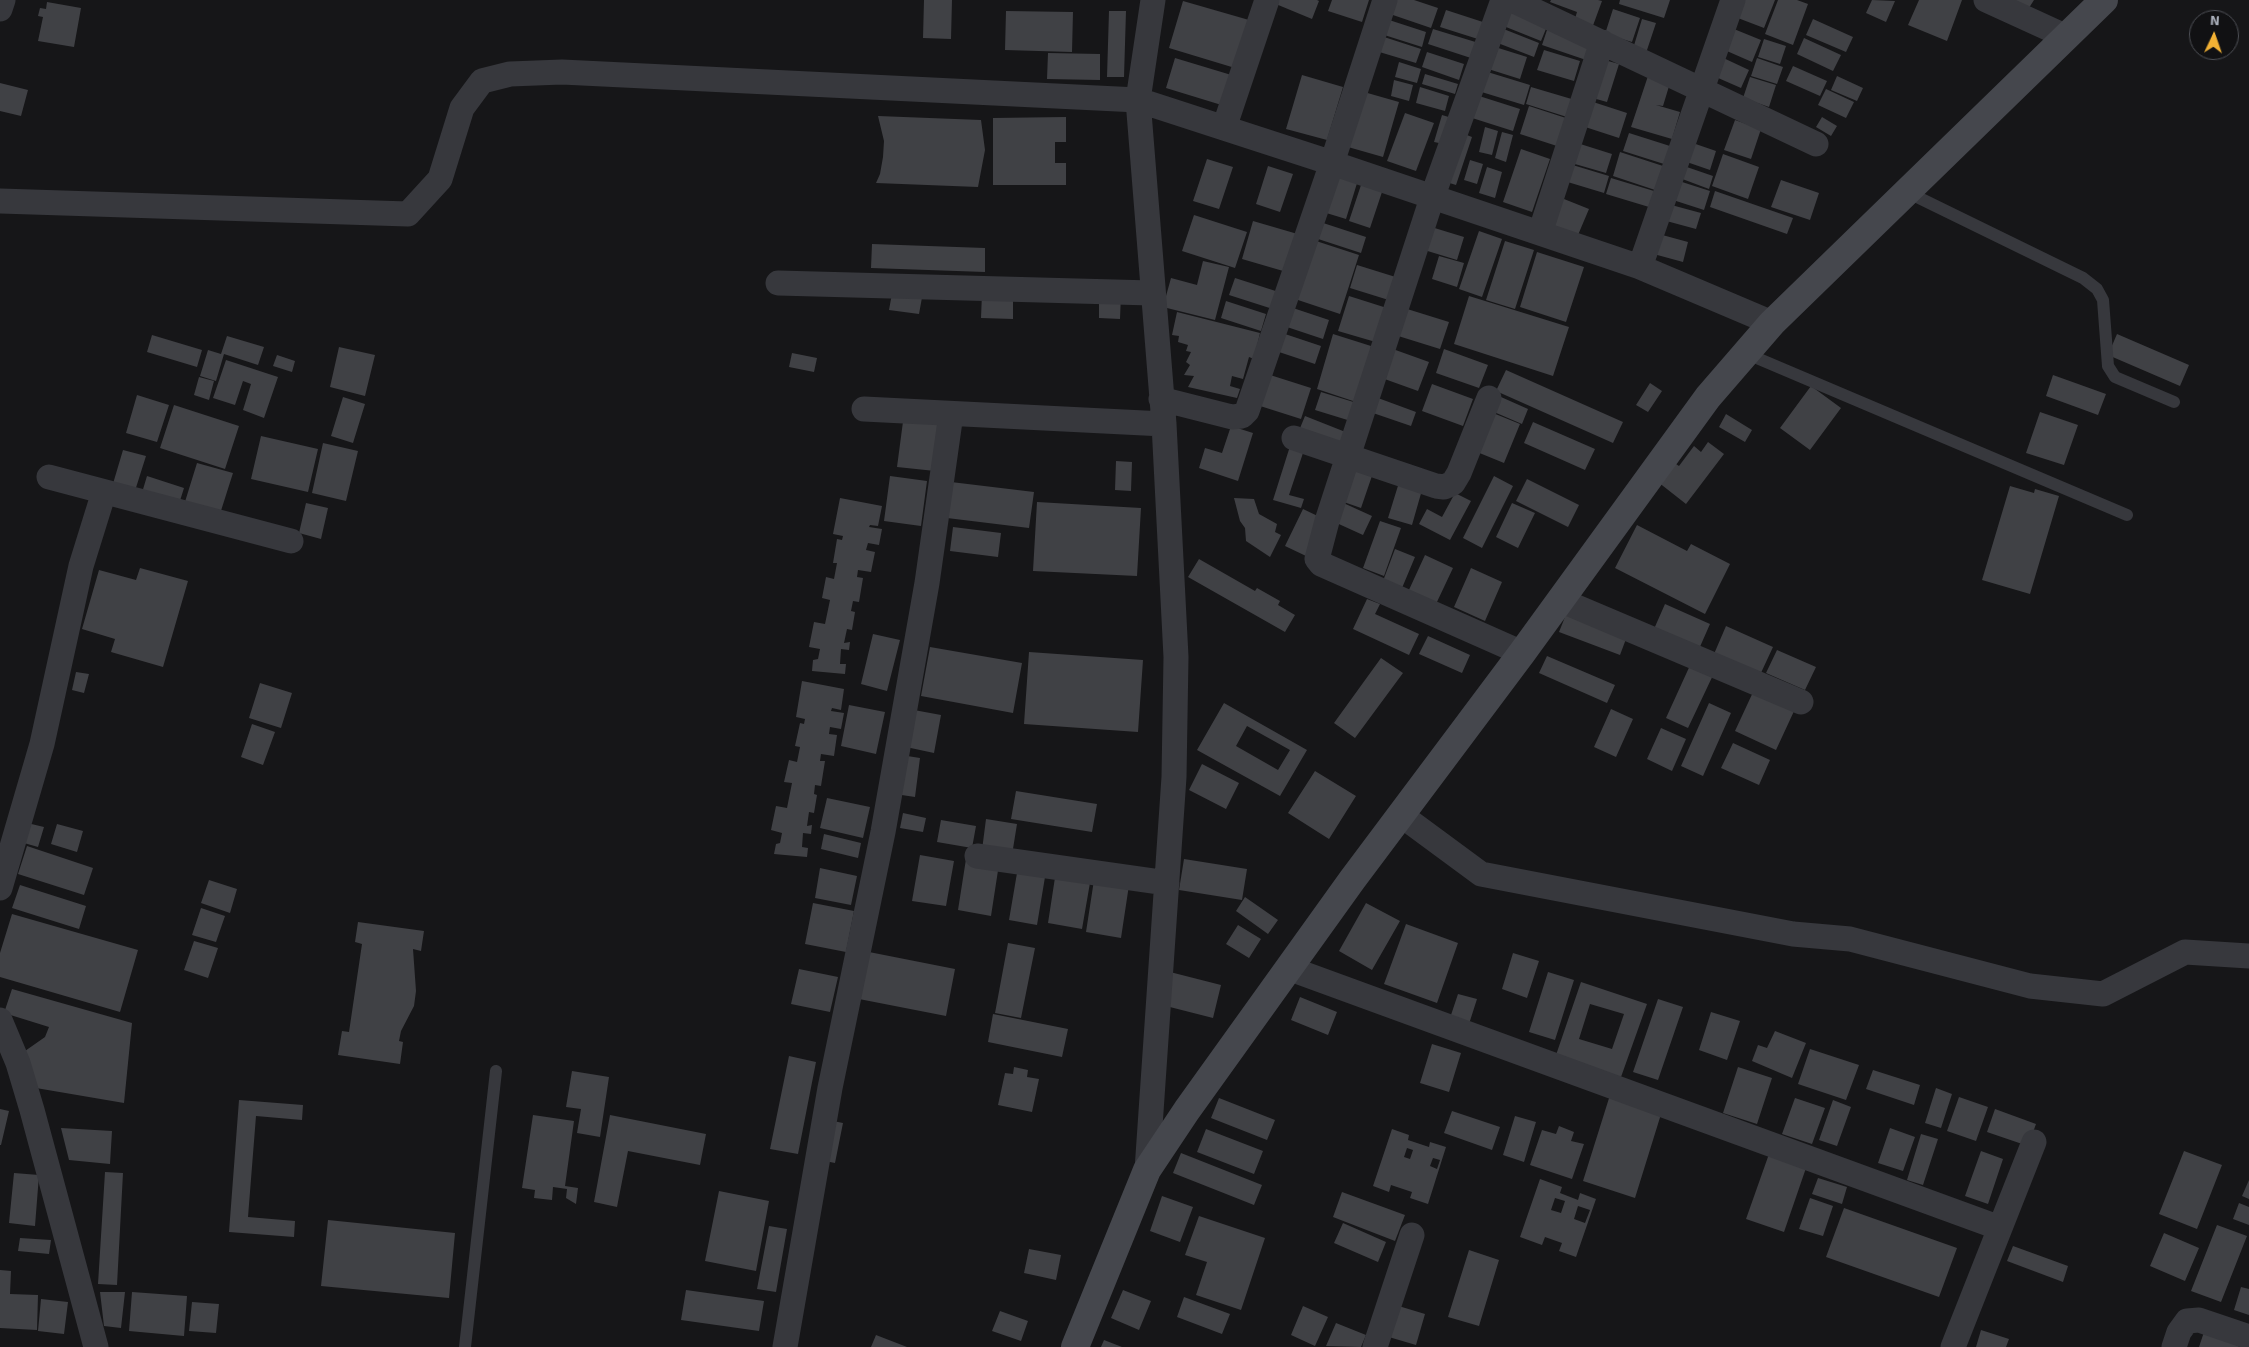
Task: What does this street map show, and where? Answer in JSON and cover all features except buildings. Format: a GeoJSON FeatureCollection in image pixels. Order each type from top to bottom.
{"type":"FeatureCollection","features":[{"type":"Feature","properties":{"kind":"main road"},"geometry":{"type":"LineString","coordinates":[[1075,1347],[1147,1170],[1187,1110],[1288,968],[1522,653],[1671,446],[1745,352],[1772,323],[2104,0]]}},
{"type":"Feature","properties":{"kind":"street"},"geometry":{"type":"LineString","coordinates":[[0,9],[3,0]]}},
{"type":"Feature","properties":{"kind":"street"},"geometry":{"type":"LineString","coordinates":[[1147,1170],[1174,777],[1176,657],[1164,424],[1138,100],[1153,0]]}},
{"type":"Feature","properties":{"kind":"street"},"geometry":{"type":"LineString","coordinates":[[1224,128],[1267,0]]}},
{"type":"Feature","properties":{"kind":"street"},"geometry":{"type":"LineString","coordinates":[[1161,400],[1232,417],[1242,416],[1247,411],[1332,163],[1385,0]]}},
{"type":"Feature","properties":{"kind":"street"},"geometry":{"type":"LineString","coordinates":[[1502,0],[1432,198],[1316,559],[1321,564],[1522,653]]}},
{"type":"Feature","properties":{"kind":"street"},"geometry":{"type":"LineString","coordinates":[[1512,0],[1816,144]]}},
{"type":"Feature","properties":{"kind":"street"},"geometry":{"type":"LineString","coordinates":[[1640,267],[1733,0]]}},
{"type":"Feature","properties":{"kind":"street"},"geometry":{"type":"LineString","coordinates":[[1986,0],[2067,37]]}},
{"type":"Feature","properties":{"kind":"street"},"geometry":{"type":"LineString","coordinates":[[1540,233],[1602,42]]}},
{"type":"Feature","properties":{"kind":"street"},"geometry":{"type":"LineString","coordinates":[[0,201],[408,214],[440,178],[462,108],[482,81],[510,74],[572,73],[1138,100],[1640,267],[1772,323]]}},
{"type":"Feature","properties":{"kind":"street"},"geometry":{"type":"LineString","coordinates":[[778,283],[1152,293]]}},
{"type":"Feature","properties":{"kind":"street"},"geometry":{"type":"LineString","coordinates":[[1294,438],[1436,486],[1444,487],[1453,483],[1459,473],[1489,398]]}},
{"type":"Feature","properties":{"kind":"street"},"geometry":{"type":"LineString","coordinates":[[864,409],[1164,424]]}},
{"type":"Feature","properties":{"kind":"street"},"geometry":{"type":"LineString","coordinates":[[785,1347],[830,1088],[883,832],[927,583],[951,414]]}},
{"type":"Feature","properties":{"kind":"street"},"geometry":{"type":"LineString","coordinates":[[49,477],[291,540]]}},
{"type":"Feature","properties":{"kind":"street"},"geometry":{"type":"LineString","coordinates":[[0,888],[42,744],[81,566],[104,492]]}},
{"type":"Feature","properties":{"kind":"street"},"geometry":{"type":"LineString","coordinates":[[1560,600],[1801,702]]}},
{"type":"Feature","properties":{"kind":"street"},"geometry":{"type":"LineString","coordinates":[[1401,814],[1481,874],[1793,934],[1850,939],[2030,986],[2103,994],[2185,952],[2249,956]]}},
{"type":"Feature","properties":{"kind":"street"},"geometry":{"type":"LineString","coordinates":[[977,856],[1167,883]]}},
{"type":"Feature","properties":{"kind":"street"},"geometry":{"type":"LineString","coordinates":[[1288,968],[2000,1228]]}},
{"type":"Feature","properties":{"kind":"street"},"geometry":{"type":"LineString","coordinates":[[0,1020],[18,1063],[32,1110],[96,1347]]}},
{"type":"Feature","properties":{"kind":"street"},"geometry":{"type":"LineString","coordinates":[[1954,1347],[2034,1142]]}},
{"type":"Feature","properties":{"kind":"street"},"geometry":{"type":"LineString","coordinates":[[1375,1347],[1412,1235]]}},
{"type":"Feature","properties":{"kind":"street"},"geometry":{"type":"LineString","coordinates":[[2174,1347],[2179,1332],[2187,1322],[2199,1320],[2249,1338]]}},
{"type":"Feature","properties":{"kind":"lane"},"geometry":{"type":"LineString","coordinates":[[1907,192],[2083,278],[2097,289],[2103,300],[2108,366],[2115,377],[2174,402]]}},
{"type":"Feature","properties":{"kind":"lane"},"geometry":{"type":"LineString","coordinates":[[1745,352],[2127,516]]}},
{"type":"Feature","properties":{"kind":"lane"},"geometry":{"type":"LineString","coordinates":[[465,1347],[496,1071]]}}]}
